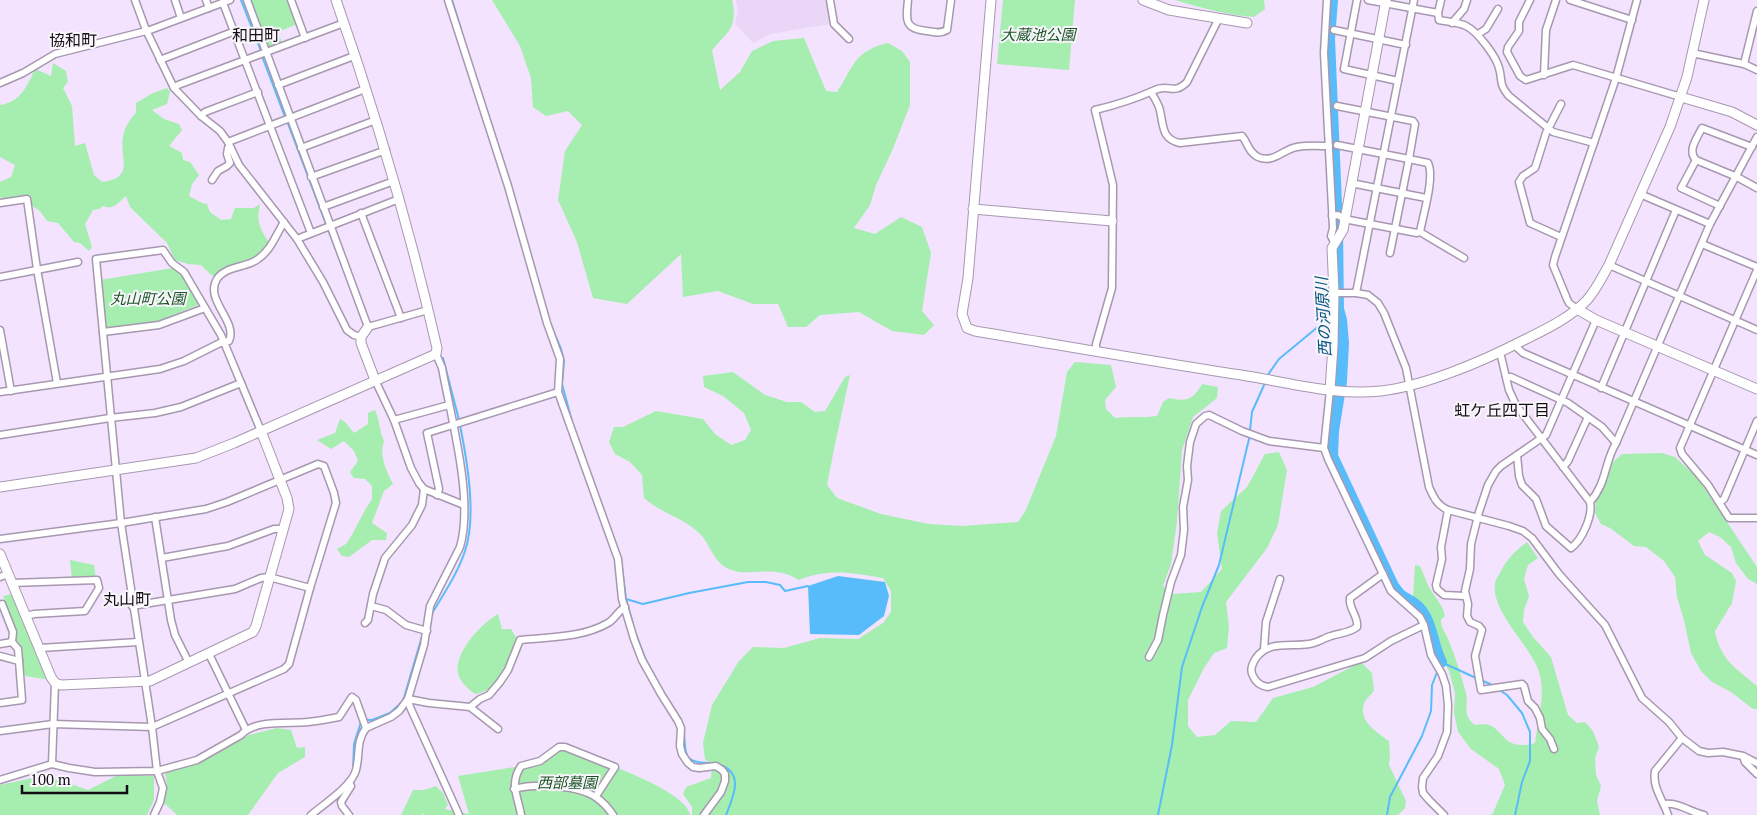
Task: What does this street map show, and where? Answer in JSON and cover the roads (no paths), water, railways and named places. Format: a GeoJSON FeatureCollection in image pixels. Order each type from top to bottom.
{"type":"FeatureCollection","features":[{"type":"Feature","properties":{"kind":"street"},"geometry":{"type":"LineString","coordinates":[[135,0],[146,30],[174,88],[201,116],[220,131],[246,176],[297,239],[323,282],[347,330],[361,337]]}},
{"type":"Feature","properties":{"kind":"street"},"geometry":{"type":"LineString","coordinates":[[175,0],[181,18]]}},
{"type":"Feature","properties":{"kind":"street"},"geometry":{"type":"LineString","coordinates":[[206,0],[209,8]]}},
{"type":"Feature","properties":{"kind":"street"},"geometry":{"type":"LineString","coordinates":[[246,0],[368,327]]}},
{"type":"Feature","properties":{"kind":"street"},"geometry":{"type":"LineString","coordinates":[[291,0],[305,38]]}},
{"type":"Feature","properties":{"kind":"street"},"geometry":{"type":"LineString","coordinates":[[312,815],[349,782],[356,770],[359,743],[366,728],[392,716],[399,711],[408,699],[427,631],[430,606],[463,538],[464,505],[453,426],[428,310],[386,150],[336,0]]}},
{"type":"Feature","properties":{"kind":"street"},"geometry":{"type":"LineString","coordinates":[[448,0],[508,186],[547,323],[560,359],[558,392],[618,559],[622,599],[642,660],[660,694],[678,721],[681,728],[680,746],[685,758],[693,767],[716,766],[725,774],[725,781],[721,792],[704,815]]}},
{"type":"Feature","properties":{"kind":"street"},"geometry":{"type":"LineString","coordinates":[[830,0],[834,24],[849,39]]}},
{"type":"Feature","properties":{"kind":"street"},"geometry":{"type":"LineString","coordinates":[[908,0],[906,18],[909,26],[916,30],[942,33],[947,30],[951,0]]}},
{"type":"Feature","properties":{"kind":"street"},"geometry":{"type":"LineString","coordinates":[[991,0],[968,278],[962,314],[967,328],[974,331],[1096,352],[1330,390],[1354,392],[1382,391],[1410,386],[1500,352],[1577,309],[1587,299],[1600,282],[1609,265],[1670,128],[1681,97],[1704,0]]}},
{"type":"Feature","properties":{"kind":"street"},"geometry":{"type":"LineString","coordinates":[[1143,0],[1169,10],[1247,23]]}},
{"type":"Feature","properties":{"kind":"street"},"geometry":{"type":"LineString","coordinates":[[1328,0],[1324,52],[1329,146],[1337,216],[1343,230],[1332,248],[1334,293],[1333,346],[1324,448],[1391,591],[1420,617],[1424,625],[1431,655],[1442,674],[1446,686],[1448,705],[1447,732],[1438,756],[1424,778],[1422,787],[1423,793],[1444,815]]}},
{"type":"Feature","properties":{"kind":"street"},"geometry":{"type":"LineString","coordinates":[[1357,0],[1344,69],[1398,81]]}},
{"type":"Feature","properties":{"kind":"street"},"geometry":{"type":"LineString","coordinates":[[1368,0],[1438,13]]}},
{"type":"Feature","properties":{"kind":"street"},"geometry":{"type":"LineString","coordinates":[[1356,293],[1414,0]]}},
{"type":"Feature","properties":{"kind":"street"},"geometry":{"type":"LineString","coordinates":[[1441,0],[1438,13],[1439,20],[1467,26],[1478,34],[1498,65],[1503,90],[1508,96],[1549,129],[1565,136],[1594,143]]}},
{"type":"Feature","properties":{"kind":"street"},"geometry":{"type":"LineString","coordinates":[[1452,23],[1464,9],[1467,0]]}},
{"type":"Feature","properties":{"kind":"street"},"geometry":{"type":"LineString","coordinates":[[1530,0],[1519,22],[1519,31],[1508,47],[1507,52],[1520,76],[1526,80],[1573,65],[1732,112],[1757,125]]}},
{"type":"Feature","properties":{"kind":"street"},"geometry":{"type":"LineString","coordinates":[[1544,75],[1546,30],[1556,0]]}},
{"type":"Feature","properties":{"kind":"street"},"geometry":{"type":"LineString","coordinates":[[1570,0],[1632,20]]}},
{"type":"Feature","properties":{"kind":"street"},"geometry":{"type":"LineString","coordinates":[[1638,0],[1616,78],[1561,236],[1553,265],[1569,303],[1577,309],[1596,320],[1757,390]]}},
{"type":"Feature","properties":{"kind":"street"},"geometry":{"type":"LineString","coordinates":[[0,83],[23,73],[55,54],[146,30],[226,1],[235,31],[311,233]]}},
{"type":"Feature","properties":{"kind":"street"},"geometry":{"type":"LineString","coordinates":[[1337,216],[1351,184],[1386,2]]}},
{"type":"Feature","properties":{"kind":"street"},"geometry":{"type":"LineString","coordinates":[[1478,34],[1486,29],[1498,9]]}},
{"type":"Feature","properties":{"kind":"street"},"geometry":{"type":"LineString","coordinates":[[1744,64],[1757,11]]}},
{"type":"Feature","properties":{"kind":"street"},"geometry":{"type":"LineString","coordinates":[[1096,352],[1096,344],[1112,288],[1113,185],[1095,110],[1122,104],[1156,89],[1176,89],[1182,87],[1188,82],[1219,18]]}},
{"type":"Feature","properties":{"kind":"street"},"geometry":{"type":"LineString","coordinates":[[174,88],[344,23]]}},
{"type":"Feature","properties":{"kind":"street"},"geometry":{"type":"LineString","coordinates":[[1334,30],[1406,45]]}},
{"type":"Feature","properties":{"kind":"street"},"geometry":{"type":"LineString","coordinates":[[160,60],[235,31]]}},
{"type":"Feature","properties":{"kind":"street"},"geometry":{"type":"LineString","coordinates":[[1692,53],[1744,64],[1757,70]]}},
{"type":"Feature","properties":{"kind":"street"},"geometry":{"type":"LineString","coordinates":[[278,85],[354,56]]}},
{"type":"Feature","properties":{"kind":"street"},"geometry":{"type":"LineString","coordinates":[[1498,65],[1510,60]]}},
{"type":"Feature","properties":{"kind":"street"},"geometry":{"type":"LineString","coordinates":[[229,144],[270,125],[365,89]]}},
{"type":"Feature","properties":{"kind":"street"},"geometry":{"type":"LineString","coordinates":[[201,116],[205,112],[258,92]]}},
{"type":"Feature","properties":{"kind":"street"},"geometry":{"type":"LineString","coordinates":[[1151,92],[1158,104],[1163,132],[1173,141],[1180,142],[1242,136],[1247,148],[1258,157],[1268,159],[1278,157],[1298,146],[1329,146]]}},
{"type":"Feature","properties":{"kind":"street"},"geometry":{"type":"LineString","coordinates":[[1561,104],[1549,129],[1535,168],[1523,176],[1519,182],[1530,223],[1561,236]]}},
{"type":"Feature","properties":{"kind":"street"},"geometry":{"type":"LineString","coordinates":[[1337,106],[1392,116],[1413,121],[1416,124],[1390,253]]}},
{"type":"Feature","properties":{"kind":"street"},"geometry":{"type":"LineString","coordinates":[[301,148],[376,120]]}},
{"type":"Feature","properties":{"kind":"street"},"geometry":{"type":"LineString","coordinates":[[1752,147],[1702,128],[1691,151],[1692,156],[1696,160],[1737,177],[1757,188]]}},
{"type":"Feature","properties":{"kind":"street"},"geometry":{"type":"LineString","coordinates":[[1590,502],[1604,479],[1608,460],[1710,224],[1757,138]]}},
{"type":"Feature","properties":{"kind":"street"},"geometry":{"type":"LineString","coordinates":[[212,180],[218,171],[230,163],[227,154],[229,144]]}},
{"type":"Feature","properties":{"kind":"street"},"geometry":{"type":"LineString","coordinates":[[1337,145],[1428,163],[1430,166],[1430,178],[1420,232]]}},
{"type":"Feature","properties":{"kind":"street"},"geometry":{"type":"LineString","coordinates":[[311,178],[386,150]]}},
{"type":"Feature","properties":{"kind":"street"},"geometry":{"type":"LineString","coordinates":[[1696,160],[1681,188],[1720,206]]}},
{"type":"Feature","properties":{"kind":"street"},"geometry":{"type":"LineString","coordinates":[[323,207],[394,180]]}},
{"type":"Feature","properties":{"kind":"street"},"geometry":{"type":"LineString","coordinates":[[1351,184],[1426,198]]}},
{"type":"Feature","properties":{"kind":"street"},"geometry":{"type":"LineString","coordinates":[[1640,194],[1710,224]]}},
{"type":"Feature","properties":{"kind":"street"},"geometry":{"type":"LineString","coordinates":[[0,203],[27,199],[37,270],[57,383]]}},
{"type":"Feature","properties":{"kind":"street"},"geometry":{"type":"LineString","coordinates":[[297,239],[399,199]]}},
{"type":"Feature","properties":{"kind":"street"},"geometry":{"type":"LineString","coordinates":[[974,210],[1112,221]]}},
{"type":"Feature","properties":{"kind":"street"},"geometry":{"type":"LineString","coordinates":[[1601,388],[1676,210]]}},
{"type":"Feature","properties":{"kind":"street"},"geometry":{"type":"LineString","coordinates":[[361,213],[401,318]]}},
{"type":"Feature","properties":{"kind":"street"},"geometry":{"type":"LineString","coordinates":[[1337,216],[1417,233],[1420,232],[1464,258]]}},
{"type":"Feature","properties":{"kind":"street"},"geometry":{"type":"LineString","coordinates":[[0,392],[160,369],[184,361],[229,341],[230,328],[220,310],[214,290],[216,280],[221,274],[230,269],[249,264],[264,254],[279,234],[284,222]]}},
{"type":"Feature","properties":{"kind":"street"},"geometry":{"type":"LineString","coordinates":[[1702,244],[1757,269],[1680,448],[1682,454],[1699,473],[1729,518],[1747,520],[1757,517]]}},
{"type":"Feature","properties":{"kind":"street"},"geometry":{"type":"LineString","coordinates":[[55,683],[61,684],[144,682],[150,681],[253,632],[289,509],[287,498],[225,342],[184,272],[172,263],[163,250],[96,259],[121,523],[132,606],[144,682],[152,727],[157,771],[163,788],[160,802],[154,815]]}},
{"type":"Feature","properties":{"kind":"street"},"geometry":{"type":"LineString","coordinates":[[0,277],[78,262]]}},
{"type":"Feature","properties":{"kind":"street"},"geometry":{"type":"LineString","coordinates":[[1609,265],[1757,330]]}},
{"type":"Feature","properties":{"kind":"street"},"geometry":{"type":"LineString","coordinates":[[1334,293],[1368,295],[1378,303],[1384,313],[1406,368],[1429,487],[1435,501],[1441,507],[1448,510],[1509,526],[1523,531],[1532,538],[1559,574],[1605,625],[1642,698],[1653,710],[1669,722],[1682,738],[1700,751],[1708,753],[1723,752],[1743,756],[1757,763]]}},
{"type":"Feature","properties":{"kind":"street"},"geometry":{"type":"LineString","coordinates":[[103,332],[159,325],[205,308]]}},
{"type":"Feature","properties":{"kind":"street"},"geometry":{"type":"LineString","coordinates":[[428,310],[368,327],[361,337],[361,343],[375,380],[394,420],[411,468],[419,483],[424,489],[464,505]]}},
{"type":"Feature","properties":{"kind":"street"},"geometry":{"type":"LineString","coordinates":[[1554,749],[1550,739],[1542,729],[1540,718],[1535,708],[1528,701],[1522,684],[1481,690],[1475,656],[1482,630],[1480,626],[1470,622],[1467,616],[1468,604],[1464,591],[1470,570],[1471,544],[1488,485],[1496,471],[1546,435],[1596,320]]}},
{"type":"Feature","properties":{"kind":"street"},"geometry":{"type":"LineString","coordinates":[[0,330],[11,390]]}},
{"type":"Feature","properties":{"kind":"street"},"geometry":{"type":"LineString","coordinates":[[1514,345],[1523,353],[1572,375],[1757,454]]}},
{"type":"Feature","properties":{"kind":"street"},"geometry":{"type":"LineString","coordinates":[[1500,352],[1509,390],[1516,405],[1590,502],[1592,509],[1589,518],[1576,544],[1571,548],[1546,526],[1536,499],[1522,484],[1519,476],[1517,455]]}},
{"type":"Feature","properties":{"kind":"street"},"geometry":{"type":"LineString","coordinates":[[0,487],[196,458],[436,354]]}},
{"type":"Feature","properties":{"kind":"street"},"geometry":{"type":"LineString","coordinates":[[1506,377],[1511,377],[1562,400],[1602,427],[1616,443]]}},
{"type":"Feature","properties":{"kind":"street"},"geometry":{"type":"LineString","coordinates":[[0,435],[155,413],[181,407],[241,383]]}},
{"type":"Feature","properties":{"kind":"street"},"geometry":{"type":"LineString","coordinates":[[437,495],[439,489],[427,433],[558,392]]}},
{"type":"Feature","properties":{"kind":"street"},"geometry":{"type":"LineString","coordinates":[[394,420],[449,405]]}},
{"type":"Feature","properties":{"kind":"street"},"geometry":{"type":"LineString","coordinates":[[1149,657],[1158,640],[1169,590],[1181,555],[1184,530],[1182,507],[1188,480],[1187,466],[1190,442],[1196,424],[1209,415],[1242,431],[1269,440],[1324,448]]}},
{"type":"Feature","properties":{"kind":"street"},"geometry":{"type":"LineString","coordinates":[[1563,467],[1568,461],[1588,417]]}},
{"type":"Feature","properties":{"kind":"street"},"geometry":{"type":"LineString","coordinates":[[1720,502],[1724,499],[1757,421]]}},
{"type":"Feature","properties":{"kind":"street"},"geometry":{"type":"LineString","coordinates":[[0,539],[121,523],[206,509],[318,464],[324,466],[336,503],[289,664],[284,669],[152,727],[54,724],[0,731]]}},
{"type":"Feature","properties":{"kind":"street"},"geometry":{"type":"LineString","coordinates":[[365,622],[368,620],[385,558],[412,525],[422,505],[424,489]]}},
{"type":"Feature","properties":{"kind":"street"},"geometry":{"type":"LineString","coordinates":[[1448,510],[1441,547],[1442,559],[1436,584],[1437,589],[1444,595],[1465,596]]}},
{"type":"Feature","properties":{"kind":"street"},"geometry":{"type":"LineString","coordinates":[[155,517],[175,635],[189,663]]}},
{"type":"Feature","properties":{"kind":"street"},"geometry":{"type":"LineString","coordinates":[[162,558],[228,546],[274,529],[283,528]]}},
{"type":"Feature","properties":{"kind":"street"},"geometry":{"type":"LineString","coordinates":[[0,554],[7,578],[55,683],[52,764]]}},
{"type":"Feature","properties":{"kind":"street"},"geometry":{"type":"LineString","coordinates":[[1264,649],[1289,644],[1312,644],[1329,636],[1351,632],[1358,623],[1349,602],[1350,598],[1382,574]]}},
{"type":"Feature","properties":{"kind":"street"},"geometry":{"type":"LineString","coordinates":[[132,606],[235,590],[261,578],[270,577],[310,588]]}},
{"type":"Feature","properties":{"kind":"street"},"geometry":{"type":"LineString","coordinates":[[7,578],[18,582],[97,580],[99,588],[84,611],[26,616]]}},
{"type":"Feature","properties":{"kind":"street"},"geometry":{"type":"LineString","coordinates":[[1280,579],[1266,622],[1264,649],[1254,661],[1251,672],[1254,680],[1261,686],[1268,687],[1365,658],[1391,641],[1424,625]]}},
{"type":"Feature","properties":{"kind":"street"},"geometry":{"type":"LineString","coordinates":[[0,703],[22,700],[18,649],[12,642],[13,632],[2,604]]}},
{"type":"Feature","properties":{"kind":"street"},"geometry":{"type":"LineString","coordinates":[[371,606],[386,610],[406,625],[427,631]]}},
{"type":"Feature","properties":{"kind":"street"},"geometry":{"type":"LineString","coordinates":[[470,707],[488,695],[500,682],[508,670],[520,640],[570,635],[604,625],[611,622],[625,607]]}},
{"type":"Feature","properties":{"kind":"street"},"geometry":{"type":"LineString","coordinates":[[0,620],[8,619]]}},
{"type":"Feature","properties":{"kind":"street"},"geometry":{"type":"LineString","coordinates":[[0,644],[12,642]]}},
{"type":"Feature","properties":{"kind":"street"},"geometry":{"type":"LineString","coordinates":[[40,648],[138,642]]}},
{"type":"Feature","properties":{"kind":"street"},"geometry":{"type":"LineString","coordinates":[[209,654],[246,730]]}},
{"type":"Feature","properties":{"kind":"street"},"geometry":{"type":"LineString","coordinates":[[0,656],[20,661]]}},
{"type":"Feature","properties":{"kind":"street"},"geometry":{"type":"LineString","coordinates":[[0,780],[52,764],[94,772],[157,771],[196,760],[241,735],[246,730],[273,723],[307,722],[339,718],[352,697],[356,700],[366,728]]}},
{"type":"Feature","properties":{"kind":"street"},"geometry":{"type":"LineString","coordinates":[[408,699],[470,707],[498,729]]}},
{"type":"Feature","properties":{"kind":"street"},"geometry":{"type":"LineString","coordinates":[[408,699],[459,815]]}},
{"type":"Feature","properties":{"kind":"street"},"geometry":{"type":"LineString","coordinates":[[1668,815],[1655,786],[1655,771],[1682,738]]}},
{"type":"Feature","properties":{"kind":"street"},"geometry":{"type":"LineString","coordinates":[[521,815],[514,789],[521,766],[540,762],[559,747],[565,747],[615,767],[596,796]]}},
{"type":"Feature","properties":{"kind":"street"},"geometry":{"type":"LineString","coordinates":[[1743,756],[1757,774]]}},
{"type":"Feature","properties":{"kind":"street"},"geometry":{"type":"LineString","coordinates":[[349,782],[351,786],[341,802],[349,815]]}},
{"type":"Feature","properties":{"kind":"street"},"geometry":{"type":"LineString","coordinates":[[514,789],[541,785],[558,786],[596,796],[607,806],[613,815]]}},
{"type":"Feature","properties":{"kind":"street"},"geometry":{"type":"LineString","coordinates":[[1664,804],[1679,804],[1690,811],[1704,815]]}},
{"type":"Feature","properties":{"kind":"water"},"geometry":{"type":"Polygon","coordinates":[[[838,576],[885,582],[889,596],[884,616],[859,635],[810,634],[808,586],[838,576]]]}},
{"type":"Feature","properties":{"kind":"waterway"},"geometry":{"type":"LineString","coordinates":[[241,0],[261,51]]}},
{"type":"Feature","properties":{"kind":"waterway"},"geometry":{"type":"LineString","coordinates":[[452,0],[461,29]]}},
{"type":"Feature","properties":{"kind":"waterway","name":"西の河原川"},"geometry":{"type":"LineString","coordinates":[[1332,0],[1329,39],[1337,228],[1338,309],[1343,343],[1341,381],[1333,431],[1332,456],[1393,586],[1400,595],[1417,606],[1427,620],[1441,662]]}},
{"type":"Feature","properties":{"kind":"waterway"},"geometry":{"type":"LineString","coordinates":[[262,56],[285,117]]}},
{"type":"Feature","properties":{"kind":"waterway"},"geometry":{"type":"LineString","coordinates":[[482,96],[508,177]]}},
{"type":"Feature","properties":{"kind":"waterway"},"geometry":{"type":"LineString","coordinates":[[287,121],[326,224]]}},
{"type":"Feature","properties":{"kind":"waterway"},"geometry":{"type":"LineString","coordinates":[[328,229],[342,266]]}},
{"type":"Feature","properties":{"kind":"waterway"},"geometry":{"type":"LineString","coordinates":[[1267,376],[1279,359],[1331,316]]}},
{"type":"Feature","properties":{"kind":"waterway"},"geometry":{"type":"LineString","coordinates":[[549,321],[564,361],[562,384],[574,429]]}},
{"type":"Feature","properties":{"kind":"waterway"},"geometry":{"type":"LineString","coordinates":[[443,358],[459,420]]}},
{"type":"Feature","properties":{"kind":"waterway"},"geometry":{"type":"LineString","coordinates":[[1158,815],[1172,745],[1182,667],[1202,607],[1219,565],[1249,439],[1252,412],[1265,383]]}},
{"type":"Feature","properties":{"kind":"waterway"},"geometry":{"type":"LineString","coordinates":[[431,615],[450,584],[465,551],[469,537],[470,488],[460,425]]}},
{"type":"Feature","properties":{"kind":"waterway"},"geometry":{"type":"LineString","coordinates":[[604,511],[621,559],[626,599],[633,624]]}},
{"type":"Feature","properties":{"kind":"waterway"},"geometry":{"type":"LineString","coordinates":[[626,599],[643,604],[748,582],[766,582],[780,585],[785,591],[808,586]]}},
{"type":"Feature","properties":{"kind":"waterway"},"geometry":{"type":"LineString","coordinates":[[365,720],[372,720],[390,713],[403,701],[423,633]]}},
{"type":"Feature","properties":{"kind":"waterway"},"geometry":{"type":"LineString","coordinates":[[636,634],[645,658],[656,679]]}},
{"type":"Feature","properties":{"kind":"waterway"},"geometry":{"type":"LineString","coordinates":[[1440,666],[1441,662],[1476,678]]}},
{"type":"Feature","properties":{"kind":"waterway"},"geometry":{"type":"LineString","coordinates":[[1387,815],[1390,797],[1422,736],[1431,711],[1432,685],[1438,670]]}},
{"type":"Feature","properties":{"kind":"waterway"},"geometry":{"type":"LineString","coordinates":[[1481,680],[1492,685]]}},
{"type":"Feature","properties":{"kind":"waterway"},"geometry":{"type":"LineString","coordinates":[[1498,689],[1507,695],[1522,713],[1530,732],[1530,761],[1522,782],[1515,815]]}},
{"type":"Feature","properties":{"kind":"waterway"},"geometry":{"type":"LineString","coordinates":[[353,770],[354,744],[361,722]]}},
{"type":"Feature","properties":{"kind":"waterway"},"geometry":{"type":"LineString","coordinates":[[684,732],[688,757],[696,762],[713,763]]}},
{"type":"Feature","properties":{"kind":"waterway"},"geometry":{"type":"LineString","coordinates":[[717,764],[726,767],[734,778],[734,792],[726,815]]}},
{"type":"Feature","properties":{"kind":"waterway"},"geometry":{"type":"LineString","coordinates":[[316,815],[324,808]]}},
{"type":"Feature","properties":{"kind":"district","name":"和田町"},"geometry":{"type":"Point","coordinates":[256,35]}},
{"type":"Feature","properties":{"kind":"district","name":"協和町"},"geometry":{"type":"Point","coordinates":[73,40]}},
{"type":"Feature","properties":{"kind":"district","name":"虹ケ丘四丁目"},"geometry":{"type":"Point","coordinates":[1502,410]}},
{"type":"Feature","properties":{"kind":"district","name":"丸山町"},"geometry":{"type":"Point","coordinates":[127,599]}},
{"type":"Feature","properties":{"kind":"park label","name":"大蔵池公園"},"geometry":{"type":"Point","coordinates":[1038,34]}},
{"type":"Feature","properties":{"kind":"park label","name":"丸山町公園"},"geometry":{"type":"Point","coordinates":[148,298]}},
{"type":"Feature","properties":{"kind":"park label","name":"西部墓園"},"geometry":{"type":"Point","coordinates":[567,782]}}]}
